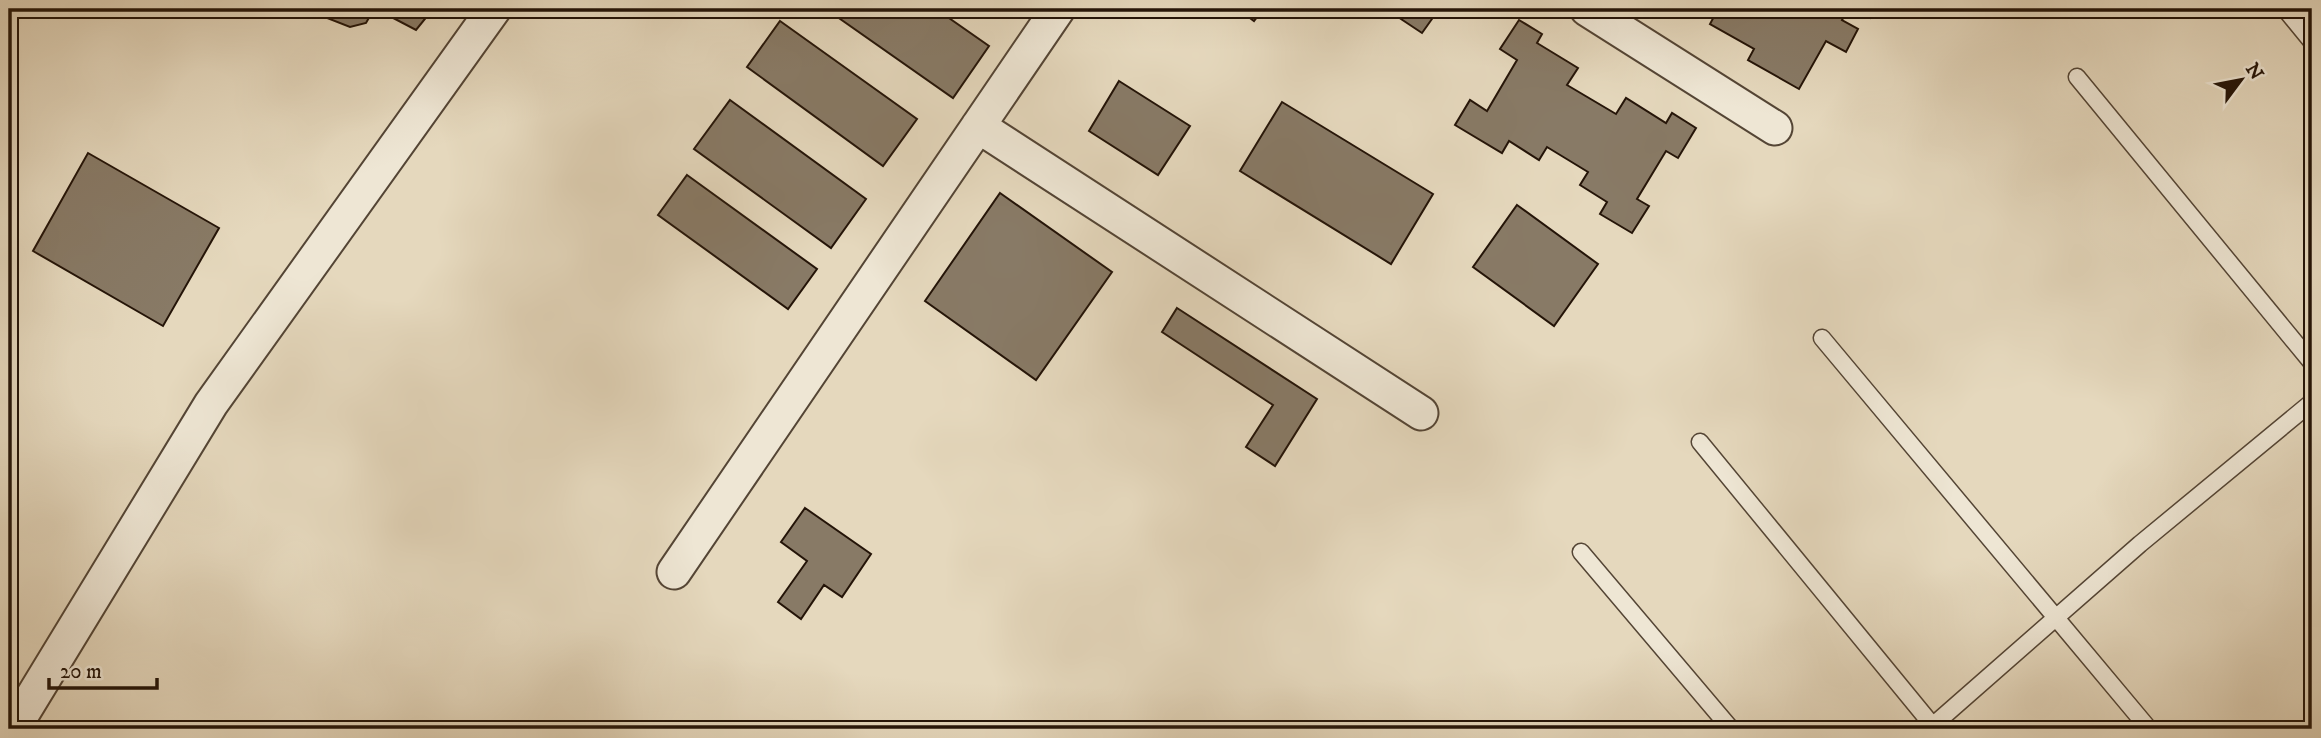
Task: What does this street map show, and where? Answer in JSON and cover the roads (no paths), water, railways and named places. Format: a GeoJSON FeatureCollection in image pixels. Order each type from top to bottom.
{"type":"FeatureCollection","features":[{"type":"Feature","properties":{"kind":"street"},"geometry":{"type":"LineString","coordinates":[[13,729],[211,404],[494,9]]}},
{"type":"Feature","properties":{"kind":"street"},"geometry":{"type":"LineString","coordinates":[[674,572],[1058,9]]}},
{"type":"Feature","properties":{"kind":"street"},"geometry":{"type":"LineString","coordinates":[[1587,9],[1775,128]]}},
{"type":"Feature","properties":{"kind":"street"},"geometry":{"type":"LineString","coordinates":[[978,126],[1421,413]]}},
{"type":"Feature","properties":{"kind":"lane"},"geometry":{"type":"LineString","coordinates":[[2285,9],[2312,42]]}},
{"type":"Feature","properties":{"kind":"lane"},"geometry":{"type":"LineString","coordinates":[[2077,77],[2312,363]]}},
{"type":"Feature","properties":{"kind":"lane"},"geometry":{"type":"LineString","coordinates":[[1822,338],[2150,729]]}},
{"type":"Feature","properties":{"kind":"lane"},"geometry":{"type":"LineString","coordinates":[[1700,442],[1931,727],[2140,544],[2312,402]]}},
{"type":"Feature","properties":{"kind":"lane"},"geometry":{"type":"LineString","coordinates":[[1581,552],[1731,729]]}}]}
